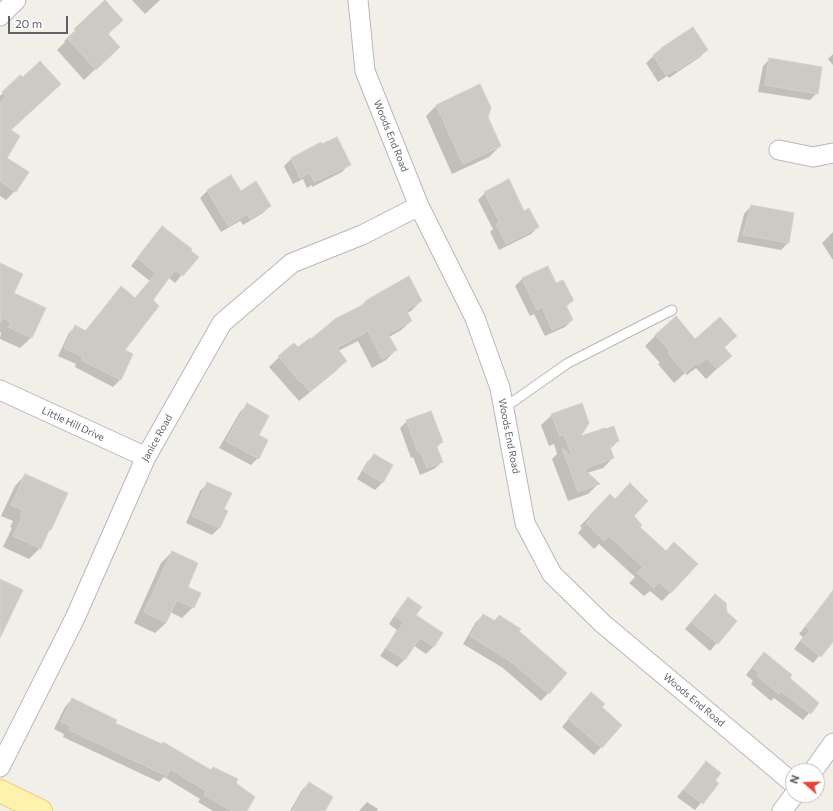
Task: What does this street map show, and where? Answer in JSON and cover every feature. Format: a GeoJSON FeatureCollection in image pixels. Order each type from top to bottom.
{"type":"FeatureCollection","features":[{"type":"Feature","properties":{"kind":"main road"},"geometry":{"type":"LineString","coordinates":[[0,791],[41,811]]}},
{"type":"Feature","properties":{"kind":"street"},"geometry":{"type":"LineString","coordinates":[[0,16],[16,0]]}},
{"type":"Feature","properties":{"kind":"street","name":"Woods End Road"},"geometry":{"type":"LineString","coordinates":[[358,0],[365,71],[420,206],[475,318],[500,388],[525,523],[552,574],[602,622],[785,776]]}},
{"type":"Feature","properties":{"kind":"street"},"geometry":{"type":"LineString","coordinates":[[779,150],[813,157],[833,153]]}},
{"type":"Feature","properties":{"kind":"street","name":"Janice Road"},"geometry":{"type":"LineString","coordinates":[[0,766],[75,618],[146,457],[222,323],[292,263],[362,235],[420,206]]}},
{"type":"Feature","properties":{"kind":"street","name":"Little Hill Drive"},"geometry":{"type":"LineString","coordinates":[[0,390],[146,457]]}},
{"type":"Feature","properties":{"kind":"street"},"geometry":{"type":"LineString","coordinates":[[818,763],[833,743]]}},
{"type":"Feature","properties":{"kind":"lane"},"geometry":{"type":"LineString","coordinates":[[504,408],[568,363],[672,310]]}},
{"type":"Feature","properties":{"kind":"building"},"geometry":{"type":"Polygon","coordinates":[[[105,0],[123,20],[108,34],[120,47],[96,70],[67,38],[76,31],[74,29],[105,0]]]}},
{"type":"Feature","properties":{"kind":"building"},"geometry":{"type":"Polygon","coordinates":[[[693,27],[708,50],[676,71],[675,70],[666,75],[653,55],[693,27]]]}},
{"type":"Feature","properties":{"kind":"building"},"geometry":{"type":"Polygon","coordinates":[[[769,58],[822,67],[818,94],[765,85],[769,58]]]}},
{"type":"Feature","properties":{"kind":"building"},"geometry":{"type":"Polygon","coordinates":[[[40,61],[61,84],[11,130],[20,136],[7,158],[29,172],[16,192],[0,181],[0,102],[6,96],[2,92],[20,75],[23,77],[40,61]]]}},
{"type":"Feature","properties":{"kind":"building"},"geometry":{"type":"Polygon","coordinates":[[[480,84],[491,108],[488,117],[501,146],[463,164],[436,105],[480,84]]]}},
{"type":"Feature","properties":{"kind":"building"},"geometry":{"type":"Polygon","coordinates":[[[337,137],[351,165],[314,182],[310,173],[300,178],[291,158],[321,142],[322,144],[337,137]]]}},
{"type":"Feature","properties":{"kind":"building"},"geometry":{"type":"Polygon","coordinates":[[[231,175],[241,191],[256,181],[271,206],[250,219],[247,214],[228,226],[207,190],[231,175]]]}},
{"type":"Feature","properties":{"kind":"building"},"geometry":{"type":"Polygon","coordinates":[[[509,179],[524,211],[529,208],[539,227],[506,244],[496,224],[500,223],[484,192],[509,179]]]}},
{"type":"Feature","properties":{"kind":"building"},"geometry":{"type":"Polygon","coordinates":[[[751,205],[794,213],[789,243],[743,235],[751,205]]]}},
{"type":"Feature","properties":{"kind":"building"},"geometry":{"type":"Polygon","coordinates":[[[162,226],[192,249],[191,251],[199,257],[183,276],[175,270],[153,300],[159,306],[125,350],[133,354],[121,380],[81,360],[83,357],[64,348],[75,325],[86,331],[121,286],[135,298],[156,273],[137,258],[162,226]]]}},
{"type":"Feature","properties":{"kind":"building"},"geometry":{"type":"Polygon","coordinates":[[[0,263],[23,274],[14,293],[46,308],[32,338],[8,327],[11,322],[2,318],[0,323],[0,263]]]}},
{"type":"Feature","properties":{"kind":"building"},"geometry":{"type":"Polygon","coordinates":[[[548,266],[556,283],[563,280],[573,299],[573,301],[566,305],[573,320],[552,330],[542,307],[537,310],[522,278],[548,266]]]}},
{"type":"Feature","properties":{"kind":"building"},"geometry":{"type":"Polygon","coordinates":[[[409,276],[422,301],[406,310],[412,321],[388,334],[397,350],[382,359],[368,331],[337,348],[347,361],[309,391],[278,356],[294,343],[298,347],[310,338],[311,339],[335,319],[366,303],[365,301],[409,276]]]}},
{"type":"Feature","properties":{"kind":"building"},"geometry":{"type":"Polygon","coordinates":[[[676,316],[695,339],[720,317],[737,336],[724,347],[732,356],[717,369],[707,358],[698,365],[696,363],[685,373],[668,353],[670,351],[655,335],[676,316]]]}},
{"type":"Feature","properties":{"kind":"building"},"geometry":{"type":"Polygon","coordinates":[[[247,403],[269,416],[259,435],[268,440],[259,459],[226,441],[247,403]]]}},
{"type":"Feature","properties":{"kind":"building"},"geometry":{"type":"Polygon","coordinates":[[[582,403],[589,423],[581,436],[614,426],[619,441],[611,444],[612,446],[610,447],[614,458],[584,469],[600,484],[578,492],[562,448],[573,458],[564,435],[560,436],[551,414],[582,403]]]}},
{"type":"Feature","properties":{"kind":"building"},"geometry":{"type":"Polygon","coordinates":[[[431,411],[443,442],[436,445],[443,462],[427,468],[420,451],[418,452],[406,420],[431,411]]]}},
{"type":"Feature","properties":{"kind":"building"},"geometry":{"type":"Polygon","coordinates":[[[374,454],[393,465],[383,483],[363,471],[374,454]]]}},
{"type":"Feature","properties":{"kind":"building"},"geometry":{"type":"Polygon","coordinates":[[[25,474],[68,493],[41,549],[13,536],[22,517],[20,516],[23,510],[11,505],[25,474]]]}},
{"type":"Feature","properties":{"kind":"building"},"geometry":{"type":"Polygon","coordinates":[[[207,482],[232,493],[224,509],[228,511],[220,528],[192,516],[207,482]]]}},
{"type":"Feature","properties":{"kind":"building"},"geometry":{"type":"Polygon","coordinates":[[[630,483],[648,501],[634,516],[642,525],[640,527],[666,551],[674,542],[698,564],[671,593],[659,582],[654,588],[637,573],[643,567],[609,536],[604,541],[586,523],[591,518],[589,516],[610,494],[615,499],[630,483]]]}},
{"type":"Feature","properties":{"kind":"building"},"geometry":{"type":"Polygon","coordinates":[[[172,551],[198,563],[188,587],[201,593],[194,608],[177,600],[166,623],[144,612],[172,551]]]}},
{"type":"Feature","properties":{"kind":"building"},"geometry":{"type":"Polygon","coordinates":[[[0,579],[23,590],[0,638],[0,579]]]}},
{"type":"Feature","properties":{"kind":"building"},"geometry":{"type":"Polygon","coordinates":[[[833,590],[833,642],[821,657],[801,641],[810,630],[806,627],[833,590]]]}},
{"type":"Feature","properties":{"kind":"building"},"geometry":{"type":"Polygon","coordinates":[[[715,594],[726,603],[727,612],[737,621],[718,644],[691,622],[715,594]]]}},
{"type":"Feature","properties":{"kind":"building"},"geometry":{"type":"Polygon","coordinates":[[[408,597],[422,607],[416,615],[443,633],[434,647],[420,638],[405,660],[386,648],[404,622],[395,616],[408,597]]]}},
{"type":"Feature","properties":{"kind":"building"},"geometry":{"type":"Polygon","coordinates":[[[483,614],[495,621],[499,615],[521,629],[519,631],[567,673],[549,694],[510,661],[470,636],[483,614]]]}},
{"type":"Feature","properties":{"kind":"building"},"geometry":{"type":"Polygon","coordinates":[[[764,652],[792,675],[790,678],[819,703],[811,714],[781,691],[779,694],[757,676],[760,674],[752,667],[764,652]]]}},
{"type":"Feature","properties":{"kind":"building"},"geometry":{"type":"Polygon","coordinates":[[[591,692],[605,704],[602,707],[622,725],[602,748],[568,719],[591,692]]]}},
{"type":"Feature","properties":{"kind":"building"},"geometry":{"type":"Polygon","coordinates":[[[72,698],[117,720],[115,723],[162,744],[163,742],[211,770],[213,767],[238,779],[236,783],[255,797],[247,811],[232,811],[204,795],[206,791],[170,769],[167,776],[69,730],[71,726],[61,722],[72,698]]]}},
{"type":"Feature","properties":{"kind":"building"},"geometry":{"type":"Polygon","coordinates":[[[706,761],[721,773],[715,781],[719,783],[703,804],[684,790],[706,761]]]}},
{"type":"Feature","properties":{"kind":"building"},"geometry":{"type":"Polygon","coordinates":[[[309,782],[333,797],[325,811],[292,811],[309,782]]]}}]}
